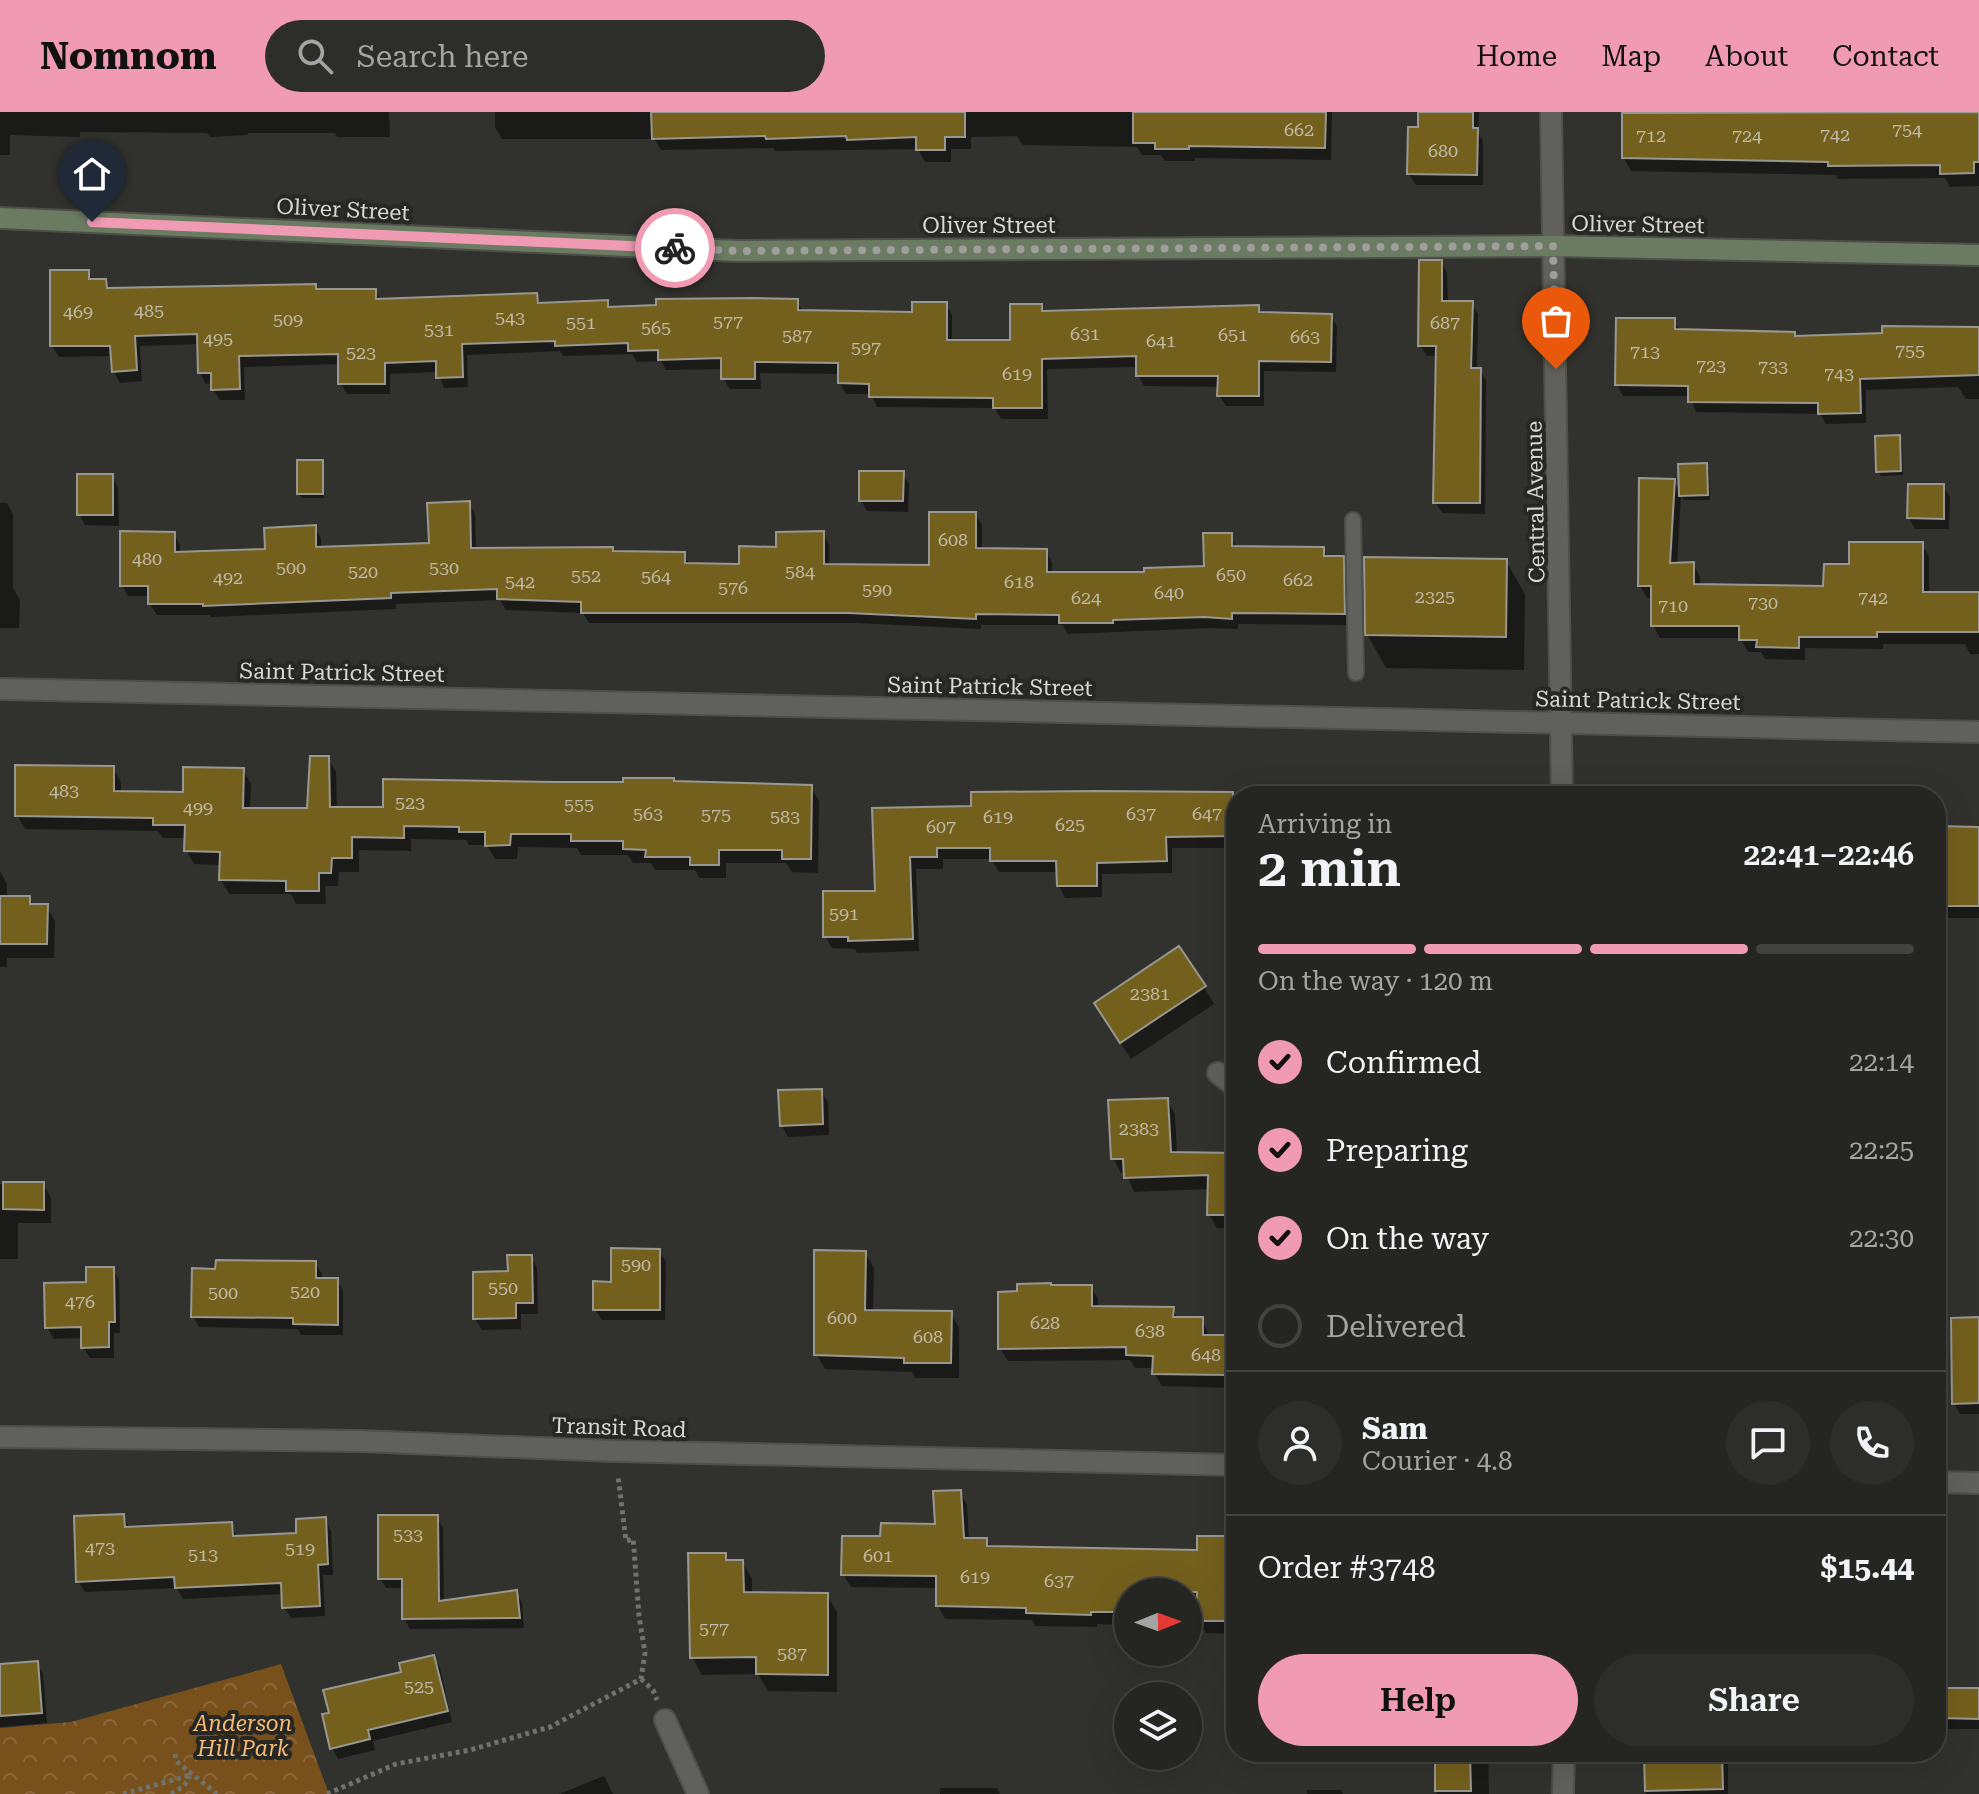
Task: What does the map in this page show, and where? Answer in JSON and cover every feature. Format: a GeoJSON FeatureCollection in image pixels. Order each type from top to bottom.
{"type":"FeatureCollection","features":[{"type":"Feature","properties":{"kind":"street","name":"Central Avenue"},"geometry":{"type":"LineString","coordinates":[[1551,112],[1562,786]]}},
{"type":"Feature","properties":{"kind":"street","name":"Oliver Street"},"geometry":{"type":"LineString","coordinates":[[0,218],[739,251],[1553,246],[1979,255]]}},
{"type":"Feature","properties":{"kind":"street","name":"Saint Patrick Street"},"geometry":{"type":"LineString","coordinates":[[0,689],[1979,732]]}},
{"type":"Feature","properties":{"kind":"street"},"geometry":{"type":"LineString","coordinates":[[1218,1073],[1226,1079]]}},
{"type":"Feature","properties":{"kind":"street","name":"Transit Road"},"geometry":{"type":"LineString","coordinates":[[0,1437],[360,1441],[614,1451],[1226,1465]]}},
{"type":"Feature","properties":{"kind":"street"},"geometry":{"type":"LineString","coordinates":[[1946,1482],[1979,1483]]}},
{"type":"Feature","properties":{"kind":"street"},"geometry":{"type":"LineString","coordinates":[[665,1720],[698,1794]]}},
{"type":"Feature","properties":{"kind":"street"},"geometry":{"type":"LineString","coordinates":[[1563,1794],[1564,1762]]}},
{"type":"Feature","properties":{"kind":"lane"},"geometry":{"type":"LineString","coordinates":[[1353,520],[1356,673]]}},
{"type":"Feature","properties":{"kind":"path"},"geometry":{"type":"LineString","coordinates":[[327,1794],[396,1764],[470,1750],[550,1727],[641,1679],[645,1653],[633,1539],[626,1541],[614,1451]]}},
{"type":"Feature","properties":{"kind":"path"},"geometry":{"type":"LineString","coordinates":[[175,1754],[176,1761],[217,1794]]}},
{"type":"Feature","properties":{"kind":"path"},"geometry":{"type":"LineString","coordinates":[[123,1794],[191,1775]]}},
{"type":"Feature","properties":{"kind":"path"},"geometry":{"type":"LineString","coordinates":[[171,1794],[184,1786],[191,1775]]}},
{"type":"Feature","properties":{"kind":"green space","name":"Anderson Hill Park"},"geometry":{"type":"Polygon","coordinates":[[[281,1664],[329,1794],[0,1794],[0,1728],[71,1722],[281,1664]]]}},
{"type":"Feature","properties":{"kind":"building"},"geometry":{"type":"Polygon","coordinates":[[[651,112],[965,112],[965,137],[945,137],[945,150],[916,150],[916,137],[847,140],[846,136],[652,139],[651,112]]]}},
{"type":"Feature","properties":{"kind":"building"},"geometry":{"type":"Polygon","coordinates":[[[1133,112],[1326,112],[1325,148],[1189,146],[1189,149],[1155,149],[1155,143],[1133,143],[1133,112]]]}},
{"type":"Feature","properties":{"kind":"building"},"geometry":{"type":"Polygon","coordinates":[[[1418,112],[1473,112],[1473,128],[1478,128],[1477,175],[1407,174],[1408,127],[1418,127],[1418,112]]]}},
{"type":"Feature","properties":{"kind":"building"},"geometry":{"type":"Polygon","coordinates":[[[1979,112],[1979,162],[1974,162],[1974,173],[1940,174],[1940,165],[1828,166],[1828,162],[1622,158],[1622,113],[1979,112]]]}},
{"type":"Feature","properties":{"kind":"building"},"geometry":{"type":"Polygon","coordinates":[[[1419,260],[1442,260],[1442,301],[1473,301],[1471,368],[1481,368],[1480,503],[1433,503],[1436,346],[1418,346],[1419,260]]]}},
{"type":"Feature","properties":{"kind":"building"},"geometry":{"type":"Polygon","coordinates":[[[50,270],[89,270],[89,279],[106,279],[107,288],[316,284],[316,289],[376,289],[376,299],[537,293],[538,303],[608,300],[608,307],[656,305],[656,299],[798,299],[798,310],[912,312],[912,302],[947,302],[947,340],[1010,340],[1010,304],[1042,304],[1042,311],[1259,305],[1259,312],[1332,314],[1331,362],[1259,361],[1259,396],[1217,396],[1218,376],[1136,376],[1136,356],[1042,359],[1042,408],[993,408],[993,398],[869,397],[869,384],[838,383],[838,363],[755,362],[755,379],[721,379],[721,358],[658,360],[658,350],[628,351],[628,343],[555,346],[555,341],[462,344],[463,377],[436,378],[436,361],[385,363],[385,384],[338,384],[338,354],[239,356],[240,389],[211,390],[211,373],[198,373],[197,334],[135,336],[137,370],[112,372],[110,346],[50,346],[50,270]]]}},
{"type":"Feature","properties":{"kind":"building"},"geometry":{"type":"Polygon","coordinates":[[[1616,318],[1675,318],[1675,329],[1795,332],[1795,336],[1882,333],[1882,326],[1979,327],[1979,375],[1860,379],[1861,413],[1818,414],[1818,403],[1688,402],[1688,386],[1615,385],[1616,318]]]}},
{"type":"Feature","properties":{"kind":"building"},"geometry":{"type":"Polygon","coordinates":[[[1900,435],[1901,471],[1876,472],[1875,436],[1900,435]]]}},
{"type":"Feature","properties":{"kind":"building"},"geometry":{"type":"Polygon","coordinates":[[[297,460],[323,460],[323,494],[297,494],[297,460]]]}},
{"type":"Feature","properties":{"kind":"building"},"geometry":{"type":"Polygon","coordinates":[[[1707,463],[1708,495],[1679,496],[1678,464],[1707,463]]]}},
{"type":"Feature","properties":{"kind":"building"},"geometry":{"type":"Polygon","coordinates":[[[859,471],[904,471],[903,501],[859,501],[859,471]]]}},
{"type":"Feature","properties":{"kind":"building"},"geometry":{"type":"Polygon","coordinates":[[[77,474],[113,474],[113,515],[77,515],[77,474]]]}},
{"type":"Feature","properties":{"kind":"building"},"geometry":{"type":"Polygon","coordinates":[[[1639,478],[1675,479],[1670,563],[1694,562],[1694,584],[1823,586],[1824,564],[1849,564],[1849,542],[1923,542],[1923,592],[1979,592],[1979,632],[1877,632],[1877,637],[1799,637],[1799,648],[1756,647],[1757,640],[1739,640],[1739,626],[1651,626],[1651,586],[1638,586],[1639,478]]]}},
{"type":"Feature","properties":{"kind":"building"},"geometry":{"type":"Polygon","coordinates":[[[1908,484],[1944,484],[1944,519],[1907,518],[1908,484]]]}},
{"type":"Feature","properties":{"kind":"building"},"geometry":{"type":"Polygon","coordinates":[[[470,501],[471,548],[613,547],[613,551],[685,552],[685,563],[739,564],[739,546],[776,547],[776,532],[824,531],[824,564],[929,565],[929,512],[976,512],[976,548],[1047,549],[1047,572],[1144,572],[1144,568],[1204,566],[1203,533],[1232,533],[1232,546],[1324,547],[1324,556],[1344,556],[1345,614],[1232,613],[1232,619],[1204,617],[1059,623],[1059,615],[976,614],[976,619],[848,613],[581,613],[581,602],[497,599],[497,589],[391,593],[391,598],[203,606],[148,604],[148,586],[120,586],[120,531],[175,532],[175,552],[265,549],[264,528],[316,525],[316,547],[429,543],[427,503],[470,501]]]}},
{"type":"Feature","properties":{"kind":"building"},"geometry":{"type":"Polygon","coordinates":[[[1364,557],[1507,559],[1506,637],[1365,635],[1364,557]]]}},
{"type":"Feature","properties":{"kind":"building"},"geometry":{"type":"Polygon","coordinates":[[[310,756],[329,756],[330,807],[383,807],[383,779],[623,782],[623,778],[674,778],[674,781],[812,785],[811,859],[782,859],[782,850],[719,850],[719,865],[690,865],[690,857],[645,857],[646,850],[623,849],[623,841],[571,841],[571,834],[511,834],[510,845],[485,846],[485,832],[459,832],[459,827],[404,826],[404,838],[352,837],[352,858],[332,858],[331,873],[319,873],[319,891],[286,891],[286,881],[219,880],[220,852],[184,851],[185,825],[153,825],[153,818],[15,816],[15,765],[114,766],[114,791],[183,792],[183,767],[244,768],[243,808],[307,808],[310,756]]]}},
{"type":"Feature","properties":{"kind":"building"},"geometry":{"type":"Polygon","coordinates":[[[971,792],[1226,792],[1226,836],[1166,837],[1167,861],[1097,863],[1097,886],[1057,886],[1056,861],[990,861],[990,848],[937,848],[937,857],[910,857],[913,939],[848,941],[848,937],[823,937],[823,891],[875,891],[872,808],[971,806],[971,792]]]}},
{"type":"Feature","properties":{"kind":"building"},"geometry":{"type":"Polygon","coordinates":[[[1946,826],[1979,827],[1979,906],[1946,906],[1946,826]]]}},
{"type":"Feature","properties":{"kind":"building"},"geometry":{"type":"Polygon","coordinates":[[[0,896],[30,896],[30,904],[48,904],[47,944],[0,944],[0,896]]]}},
{"type":"Feature","properties":{"kind":"building"},"geometry":{"type":"Polygon","coordinates":[[[1179,946],[1206,986],[1120,1043],[1094,1003],[1179,946]]]}},
{"type":"Feature","properties":{"kind":"building"},"geometry":{"type":"Polygon","coordinates":[[[822,1089],[823,1124],[780,1126],[778,1090],[822,1089]]]}},
{"type":"Feature","properties":{"kind":"building"},"geometry":{"type":"Polygon","coordinates":[[[1168,1098],[1171,1152],[1226,1153],[1226,1215],[1207,1215],[1208,1175],[1124,1178],[1123,1159],[1111,1159],[1108,1100],[1168,1098]]]}},
{"type":"Feature","properties":{"kind":"building"},"geometry":{"type":"Polygon","coordinates":[[[3,1182],[44,1182],[44,1210],[3,1209],[3,1182]]]}},
{"type":"Feature","properties":{"kind":"building"},"geometry":{"type":"Polygon","coordinates":[[[611,1248],[660,1249],[660,1310],[593,1310],[593,1281],[611,1282],[611,1248]]]}},
{"type":"Feature","properties":{"kind":"building"},"geometry":{"type":"Polygon","coordinates":[[[814,1250],[866,1251],[865,1310],[952,1311],[951,1363],[904,1363],[904,1358],[814,1355],[814,1250]]]}},
{"type":"Feature","properties":{"kind":"building"},"geometry":{"type":"Polygon","coordinates":[[[507,1255],[532,1255],[533,1303],[516,1303],[516,1318],[473,1319],[473,1272],[508,1271],[507,1255]]]}},
{"type":"Feature","properties":{"kind":"building"},"geometry":{"type":"Polygon","coordinates":[[[216,1260],[316,1261],[316,1278],[338,1278],[338,1325],[293,1324],[293,1318],[191,1317],[192,1268],[215,1269],[216,1260]]]}},
{"type":"Feature","properties":{"kind":"building"},"geometry":{"type":"Polygon","coordinates":[[[86,1267],[114,1267],[115,1322],[109,1322],[109,1347],[81,1348],[81,1327],[45,1328],[44,1283],[86,1282],[86,1267]]]}},
{"type":"Feature","properties":{"kind":"building"},"geometry":{"type":"Polygon","coordinates":[[[1017,1284],[1092,1285],[1092,1306],[1174,1307],[1173,1317],[1203,1317],[1203,1335],[1226,1335],[1226,1375],[1152,1374],[1153,1356],[1126,1355],[1126,1347],[998,1349],[998,1292],[1017,1291],[1017,1284]]]}},
{"type":"Feature","properties":{"kind":"building"},"geometry":{"type":"Polygon","coordinates":[[[1979,1317],[1979,1403],[1952,1404],[1951,1318],[1979,1317]]]}},
{"type":"Feature","properties":{"kind":"building"},"geometry":{"type":"Polygon","coordinates":[[[961,1490],[964,1538],[987,1538],[987,1546],[1197,1550],[1197,1536],[1226,1536],[1226,1621],[1202,1621],[1202,1578],[1114,1578],[1114,1612],[1091,1612],[1091,1615],[1026,1613],[1026,1608],[936,1606],[936,1576],[841,1575],[842,1536],[880,1536],[881,1523],[935,1524],[933,1491],[961,1490]]]}},
{"type":"Feature","properties":{"kind":"building"},"geometry":{"type":"Polygon","coordinates":[[[124,1514],[125,1527],[232,1522],[233,1536],[296,1533],[296,1519],[326,1517],[328,1564],[318,1565],[320,1606],[282,1608],[281,1583],[175,1588],[174,1577],[76,1582],[74,1516],[124,1514]]]}},
{"type":"Feature","properties":{"kind":"building"},"geometry":{"type":"Polygon","coordinates":[[[378,1515],[438,1515],[439,1601],[517,1590],[520,1618],[402,1619],[402,1579],[378,1579],[378,1515]]]}},
{"type":"Feature","properties":{"kind":"building"},"geometry":{"type":"Polygon","coordinates":[[[688,1553],[726,1553],[726,1560],[743,1560],[744,1592],[828,1593],[828,1675],[756,1674],[756,1657],[690,1658],[688,1553]]]}},
{"type":"Feature","properties":{"kind":"building"},"geometry":{"type":"Polygon","coordinates":[[[434,1655],[448,1711],[368,1730],[370,1739],[330,1749],[322,1714],[329,1713],[323,1690],[401,1672],[399,1663],[434,1655]]]}},
{"type":"Feature","properties":{"kind":"building"},"geometry":{"type":"Polygon","coordinates":[[[38,1661],[42,1713],[0,1716],[0,1664],[38,1661]]]}},
{"type":"Feature","properties":{"kind":"building"},"geometry":{"type":"Polygon","coordinates":[[[1946,1688],[1979,1688],[1979,1719],[1946,1718],[1946,1688]]]}},
{"type":"Feature","properties":{"kind":"building"},"geometry":{"type":"Polygon","coordinates":[[[1435,1762],[1470,1762],[1471,1791],[1435,1791],[1435,1762]]]}},
{"type":"Feature","properties":{"kind":"building"},"geometry":{"type":"Polygon","coordinates":[[[1644,1762],[1722,1762],[1723,1789],[1645,1791],[1644,1762]]]}},
{"type":"Feature","properties":{"kind":"way so far"},"geometry":{"type":"LineString","coordinates":[[675,248],[739,251],[1553,246],[1556,369]]}},
{"type":"Feature","properties":{"kind":"route"},"geometry":{"type":"LineString","coordinates":[[92,222],[675,248]]}}]}
